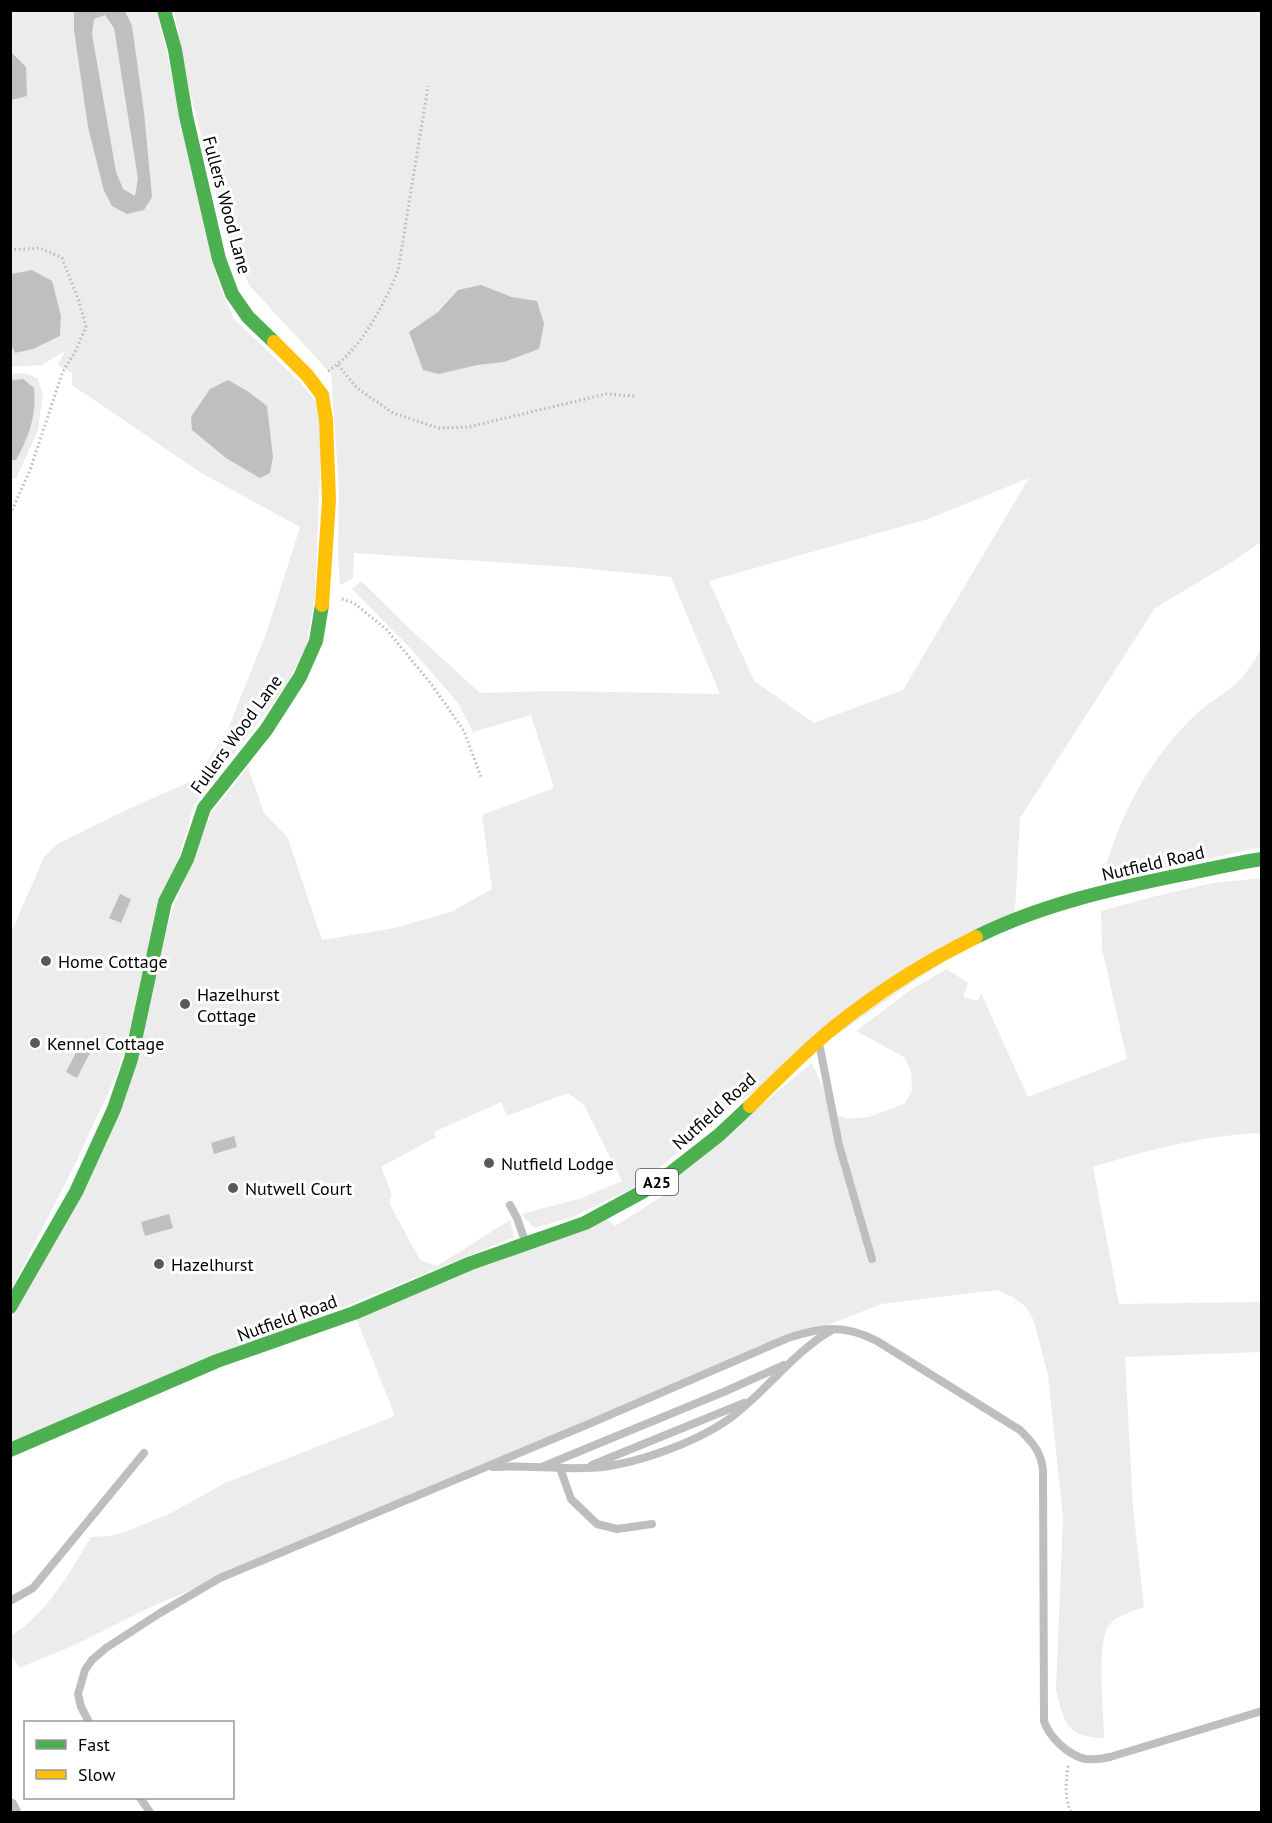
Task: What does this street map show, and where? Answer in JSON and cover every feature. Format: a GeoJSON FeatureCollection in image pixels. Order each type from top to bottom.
{"type":"FeatureCollection","features":[{"type":"Feature","properties":{"kind":"street","name":"Fullers Wood Lane"},"geometry":{"type":"LineString","coordinates":[[10,1307],[76,1192],[114,1109],[131,1059],[165,902],[187,859],[204,807],[266,730],[300,678],[316,641],[322,611],[329,500],[327,441],[322,395],[312,381],[248,317],[232,294],[219,259],[202,189],[175,50],[164,10]]}},
{"type":"Feature","properties":{"kind":"street","name":"Nutfield Road"},"geometry":{"type":"LineString","coordinates":[[10,1450],[217,1361],[354,1313],[471,1263],[585,1223],[644,1191],[669,1174],[708,1144],[819,1041],[862,1007],[918,968],[957,945],[1009,922],[1086,897],[1150,881],[1262,859]]}},
{"type":"Feature","properties":{"kind":"street"},"geometry":{"type":"LineString","coordinates":[[10,1806],[13,1812]]}},
{"type":"Feature","properties":{"kind":"lane"},"geometry":{"type":"LineString","coordinates":[[819,1041],[839,1145],[872,1259]]}},
{"type":"Feature","properties":{"kind":"lane"},"geometry":{"type":"LineString","coordinates":[[510,1205],[526,1244]]}},
{"type":"Feature","properties":{"kind":"lane"},"geometry":{"type":"LineString","coordinates":[[483,1468],[607,1467],[691,1440],[713,1429],[753,1400],[814,1340],[835,1328]]}},
{"type":"Feature","properties":{"kind":"lane"},"geometry":{"type":"LineString","coordinates":[[88,1721],[81,1707],[78,1694],[85,1670],[92,1660],[106,1648],[160,1613],[220,1578],[788,1338],[810,1331],[835,1328],[862,1333],[877,1341],[1020,1430],[1042,1456],[1044,1721],[1046,1730],[1051,1736],[1084,1759],[1110,1757],[1262,1711]]}},
{"type":"Feature","properties":{"kind":"lane"},"geometry":{"type":"LineString","coordinates":[[541,1468],[789,1363]]}},
{"type":"Feature","properties":{"kind":"lane"},"geometry":{"type":"LineString","coordinates":[[585,1468],[753,1400]]}},
{"type":"Feature","properties":{"kind":"lane"},"geometry":{"type":"LineString","coordinates":[[10,1601],[33,1588],[144,1454]]}},
{"type":"Feature","properties":{"kind":"lane"},"geometry":{"type":"LineString","coordinates":[[560,1468],[571,1499],[597,1524],[617,1529],[652,1524]]}},
{"type":"Feature","properties":{"kind":"lane"},"geometry":{"type":"LineString","coordinates":[[141,1799],[150,1812]]}},
{"type":"Feature","properties":{"kind":"path"},"geometry":{"type":"LineString","coordinates":[[312,381],[338,364],[356,347],[398,271],[428,86]]}},
{"type":"Feature","properties":{"kind":"path"},"geometry":{"type":"LineString","coordinates":[[10,250],[40,248],[62,258],[79,301],[86,327],[75,352],[63,371],[30,470],[10,515]]}},
{"type":"Feature","properties":{"kind":"path"},"geometry":{"type":"LineString","coordinates":[[338,364],[357,388],[393,414],[438,428],[468,427],[606,394],[636,396]]}},
{"type":"Feature","properties":{"kind":"path"},"geometry":{"type":"LineString","coordinates":[[324,592],[354,603],[387,630],[432,686],[464,731],[481,777]]}},
{"type":"Feature","properties":{"kind":"path"},"geometry":{"type":"LineString","coordinates":[[1071,1752],[1065,1784],[1071,1812]]}},
{"type":"Feature","properties":{"kind":"shaded area"},"geometry":{"type":"Polygon","coordinates":[[[11,11],[157,11],[218,283],[234,319],[301,383],[318,405],[321,450],[315,597],[306,646],[287,685],[194,805],[117,1074],[75,1164],[11,1290],[11,933],[44,857],[59,843],[196,779],[228,729],[266,634],[300,527],[203,474],[72,385],[72,373],[58,365],[65,351],[42,365],[11,367],[10,345],[15,353],[33,349],[60,336],[61,316],[51,281],[32,270],[11,274],[11,11]],[[228,381],[226,458],[259,477],[270,473],[267,406],[249,392],[228,381]]]}},
{"type":"Feature","properties":{"kind":"shaded area"},"geometry":{"type":"Polygon","coordinates":[[[74,11],[125,11],[132,26],[144,112],[152,197],[144,210],[127,214],[112,206],[104,191],[88,127],[74,30],[74,11]],[[105,15],[94,19],[92,34],[116,172],[123,189],[135,196],[138,179],[114,28],[105,15]]]}},
{"type":"Feature","properties":{"kind":"shaded area"},"geometry":{"type":"Polygon","coordinates":[[[174,11],[1261,11],[1261,542],[1155,608],[1020,818],[1015,912],[736,1104],[639,1185],[573,1217],[534,1228],[521,1214],[579,1199],[622,1181],[584,1105],[568,1093],[507,1116],[501,1102],[434,1132],[436,1137],[381,1167],[392,1195],[389,1203],[420,1260],[437,1266],[510,1220],[514,1237],[11,1443],[11,1319],[75,1204],[176,900],[211,814],[248,767],[264,813],[288,838],[322,940],[394,928],[451,912],[492,889],[482,815],[554,788],[531,715],[473,732],[458,703],[412,650],[352,589],[361,581],[480,693],[553,691],[720,694],[671,577],[570,567],[354,553],[353,578],[340,585],[339,490],[331,374],[249,285],[225,228],[188,84],[174,11]],[[1029,478],[928,519],[709,581],[754,681],[814,723],[903,690],[1029,478]]]}},
{"type":"Feature","properties":{"kind":"shaded area"},"geometry":{"type":"Polygon","coordinates":[[[10,51],[26,67],[27,96],[11,100],[10,51]]]}},
{"type":"Feature","properties":{"kind":"shaded area"},"geometry":{"type":"Polygon","coordinates":[[[32,270],[52,281],[61,316],[60,336],[33,349],[15,353],[11,345],[11,274],[32,270]]]}},
{"type":"Feature","properties":{"kind":"shaded area"},"geometry":{"type":"Polygon","coordinates":[[[481,285],[511,297],[537,301],[544,324],[539,349],[504,362],[477,365],[439,374],[423,370],[409,332],[438,312],[458,290],[481,285]]]}},
{"type":"Feature","properties":{"kind":"shaded area"},"geometry":{"type":"Polygon","coordinates":[[[25,373],[37,378],[43,394],[38,430],[16,479],[11,478],[11,460],[16,460],[23,379],[11,380],[10,374],[25,373]]]}},
{"type":"Feature","properties":{"kind":"shaded area"},"geometry":{"type":"Polygon","coordinates":[[[23,379],[34,388],[33,416],[21,451],[16,460],[11,460],[11,380],[23,379]]]}},
{"type":"Feature","properties":{"kind":"shaded area"},"geometry":{"type":"Polygon","coordinates":[[[228,380],[267,406],[273,457],[270,473],[260,478],[226,458],[192,430],[191,417],[210,389],[228,380]]]}},
{"type":"Feature","properties":{"kind":"shaded area"},"geometry":{"type":"Polygon","coordinates":[[[1261,650],[1261,847],[1101,883],[1125,815],[1147,773],[1176,735],[1198,712],[1237,683],[1261,650]]]}},
{"type":"Feature","properties":{"kind":"shaded area"},"geometry":{"type":"Polygon","coordinates":[[[1261,878],[1261,1133],[1176,1144],[1093,1167],[1119,1304],[1262,1302],[1261,1352],[1125,1357],[1133,1508],[1144,1607],[1115,1620],[1108,1627],[1104,1636],[1101,1664],[1104,1738],[1082,1735],[1069,1726],[1062,1712],[1056,1690],[1063,1518],[1048,1375],[1034,1321],[1027,1308],[1013,1297],[997,1290],[881,1304],[707,1373],[155,1605],[77,1644],[19,1668],[11,1655],[11,1636],[47,1604],[91,1537],[110,1536],[128,1531],[171,1513],[225,1483],[395,1416],[354,1313],[600,1213],[615,1226],[669,1192],[669,1181],[812,1063],[835,1114],[847,1119],[869,1117],[904,1104],[912,1091],[911,1071],[904,1057],[856,1031],[912,989],[947,969],[968,983],[963,997],[978,1001],[981,993],[1028,1097],[1127,1059],[1102,949],[1101,911],[1213,883],[1261,878]]]}},
{"type":"Feature","properties":{"kind":"shaded area"},"geometry":{"type":"Polygon","coordinates":[[[120,894],[131,899],[121,923],[109,918],[120,894]]]}},
{"type":"Feature","properties":{"kind":"shaded area"},"geometry":{"type":"Polygon","coordinates":[[[81,1043],[92,1049],[77,1078],[66,1072],[81,1043]]]}},
{"type":"Feature","properties":{"kind":"shaded area"},"geometry":{"type":"Polygon","coordinates":[[[234,1136],[237,1147],[214,1154],[211,1143],[234,1136]]]}},
{"type":"Feature","properties":{"kind":"shaded area"},"geometry":{"type":"Polygon","coordinates":[[[169,1214],[173,1228],[145,1236],[141,1222],[169,1214]]]}},
{"type":"Feature","properties":{"kind":"traffic: fast"},"geometry":{"type":"LineString","coordinates":[[164,10],[175,50],[186,116],[219,259],[232,294],[248,317],[274,342]]}},
{"type":"Feature","properties":{"kind":"traffic: fast"},"geometry":{"type":"LineString","coordinates":[[10,1307],[76,1192],[114,1109],[131,1059],[165,902],[187,859],[204,808],[266,730],[300,677],[316,641],[322,605]]}},
{"type":"Feature","properties":{"kind":"traffic: fast"},"geometry":{"type":"LineString","coordinates":[[976,937],[1025,916],[1076,899],[1154,880],[1262,859]]}},
{"type":"Feature","properties":{"kind":"traffic: fast"},"geometry":{"type":"LineString","coordinates":[[10,1450],[217,1361],[354,1313],[471,1263],[585,1223],[644,1191],[668,1175],[719,1135],[750,1106]]}},
{"type":"Feature","properties":{"kind":"traffic: slow"},"geometry":{"type":"LineString","coordinates":[[274,342],[307,375],[322,395],[326,420],[329,500],[322,605]]}},
{"type":"Feature","properties":{"kind":"traffic: slow"},"geometry":{"type":"LineString","coordinates":[[750,1106],[844,1019],[918,969],[976,937]]}},
{"type":"Feature","properties":{"kind":"place","name":"Home Cottage"},"geometry":{"type":"Point","coordinates":[46,961]}},
{"type":"Feature","properties":{"kind":"place","name":"Hazelhurst Cottage"},"geometry":{"type":"Point","coordinates":[185,1004]}},
{"type":"Feature","properties":{"kind":"place","name":"Kennel Cottage"},"geometry":{"type":"Point","coordinates":[35,1043]}},
{"type":"Feature","properties":{"kind":"place","name":"Nutfield Lodge"},"geometry":{"type":"Point","coordinates":[489,1163]}},
{"type":"Feature","properties":{"kind":"place","name":"Nutwell Court"},"geometry":{"type":"Point","coordinates":[233,1188]}},
{"type":"Feature","properties":{"kind":"place","name":"Hazelhurst"},"geometry":{"type":"Point","coordinates":[159,1264]}}]}
